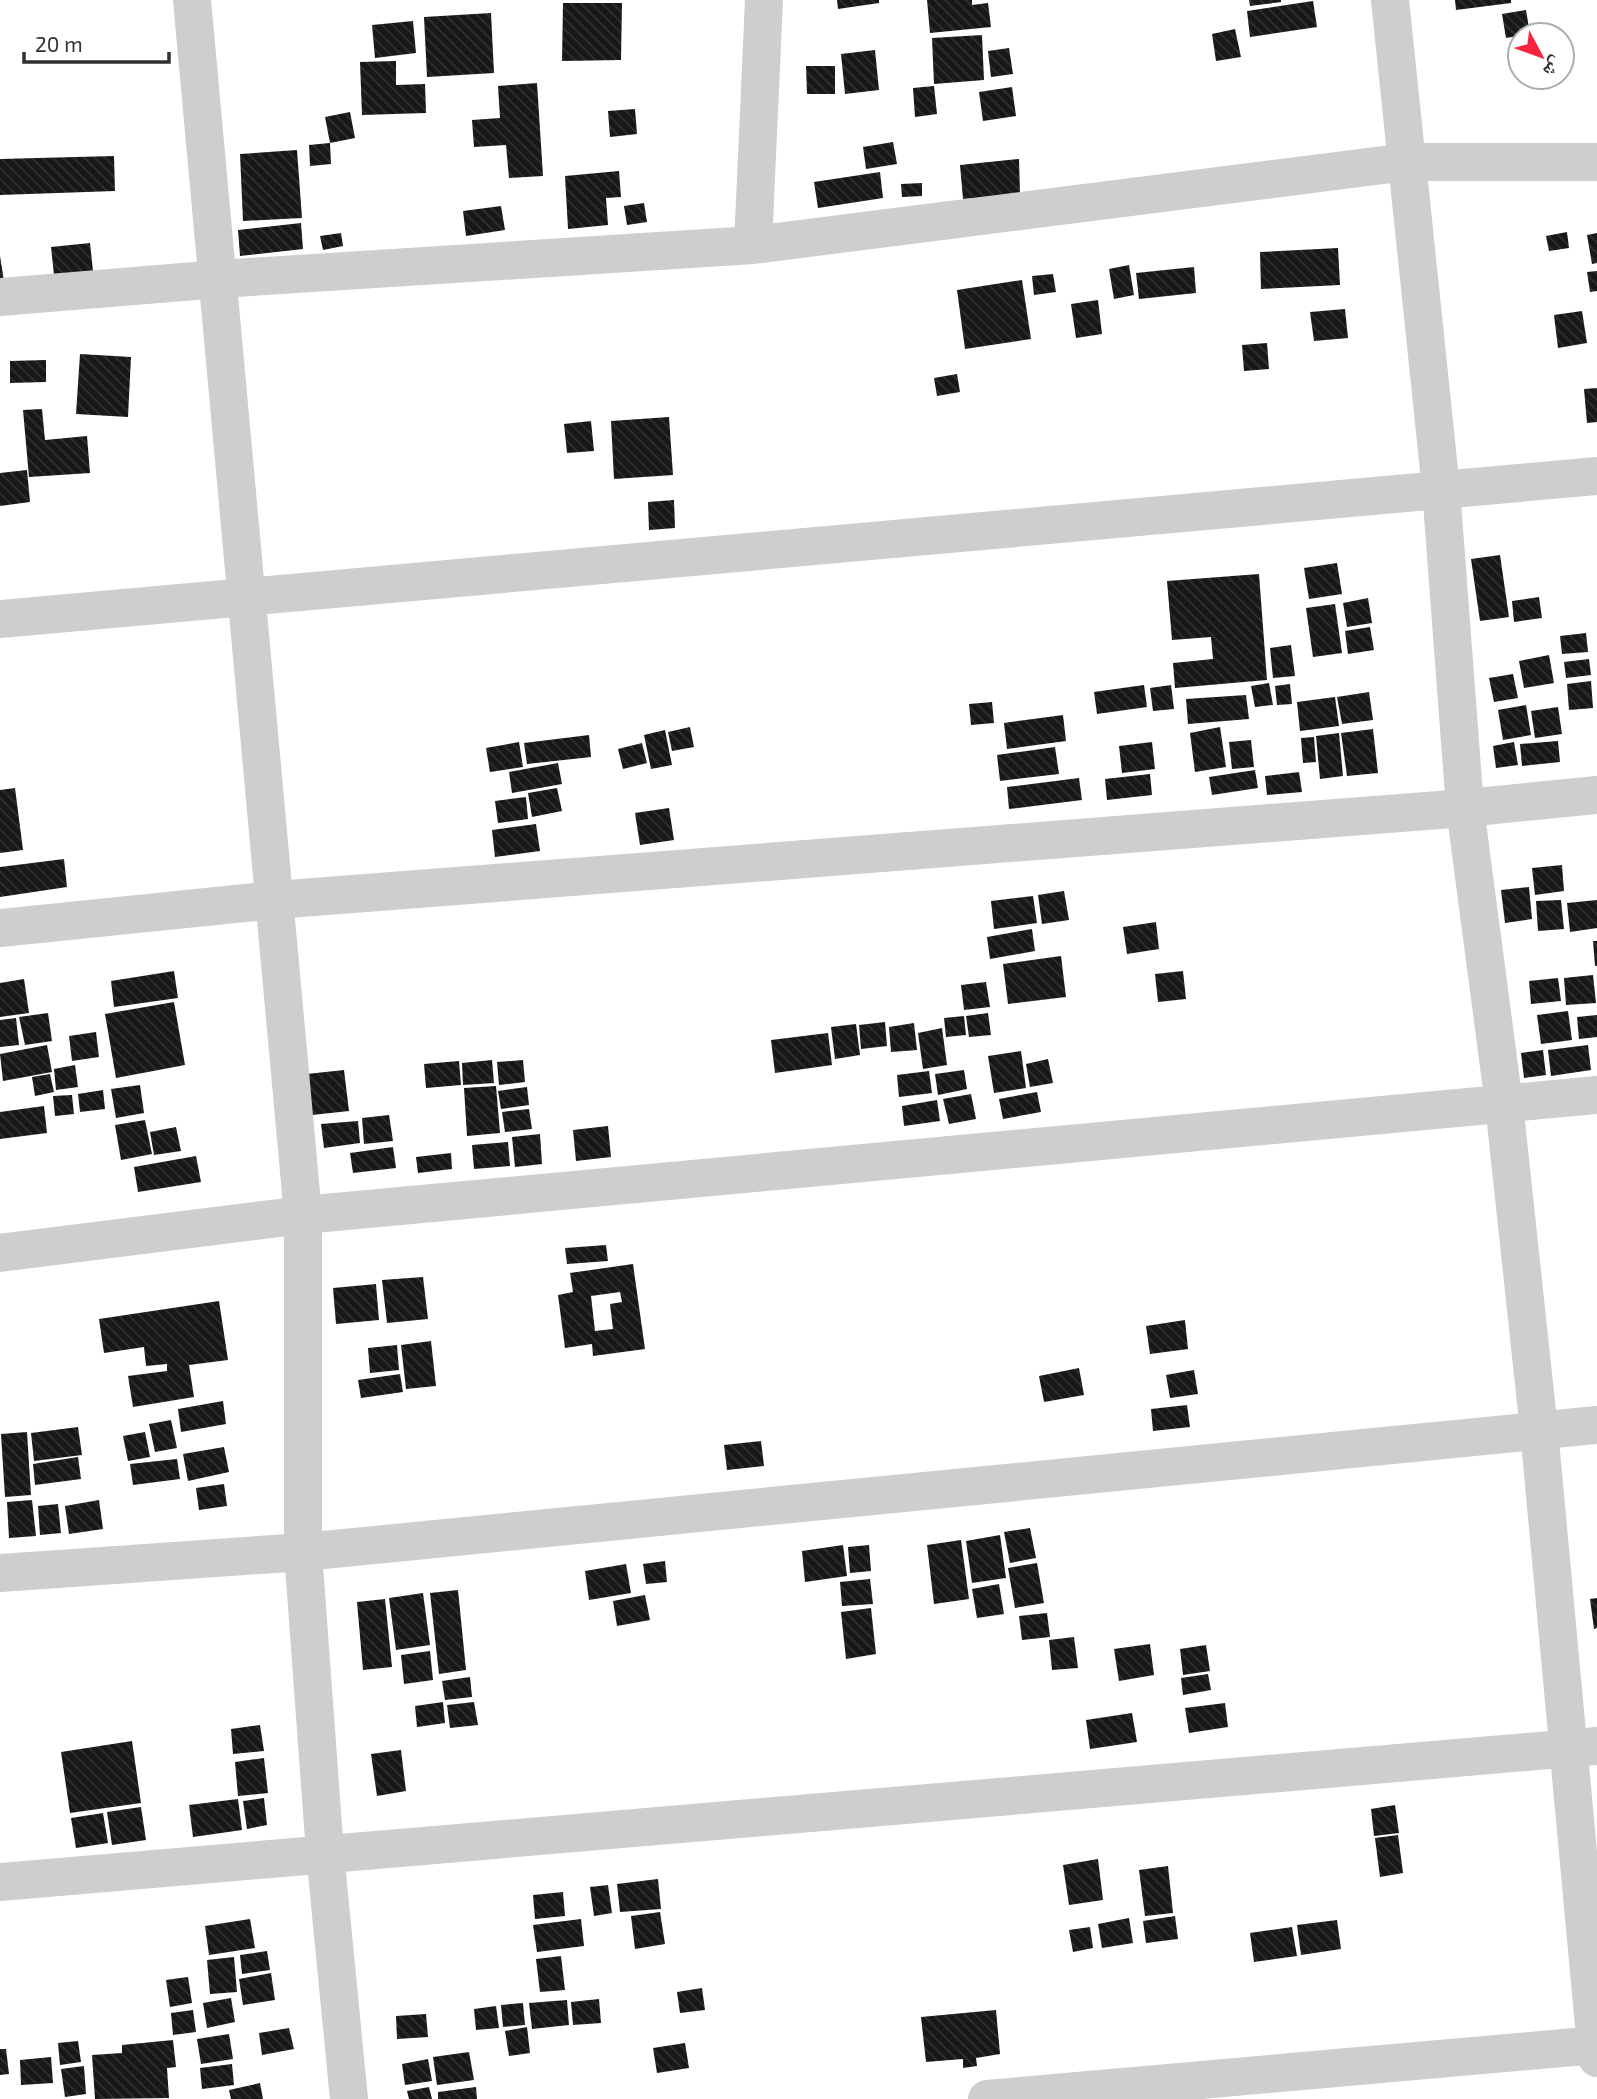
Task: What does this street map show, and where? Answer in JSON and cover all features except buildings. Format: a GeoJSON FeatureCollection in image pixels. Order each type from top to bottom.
{"type":"FeatureCollection","features":[{"type":"Feature","properties":{"kind":"street"},"geometry":{"type":"LineString","coordinates":[[192,0],[303,1215],[303,1552],[325,1853],[349,2099]]}},
{"type":"Feature","properties":{"kind":"street"},"geometry":{"type":"LineString","coordinates":[[753,245],[764,0]]}},
{"type":"Feature","properties":{"kind":"street"},"geometry":{"type":"LineString","coordinates":[[987,2099],[1597,2049],[1583,1747],[1539,1430],[1504,1104],[1465,808],[1441,489],[1390,0]]}},
{"type":"Feature","properties":{"kind":"street"},"geometry":{"type":"LineString","coordinates":[[0,297],[219,279],[753,245],[1407,162],[1597,162]]}},
{"type":"Feature","properties":{"kind":"street"},"geometry":{"type":"LineString","coordinates":[[0,619],[1597,476]]}},
{"type":"Feature","properties":{"kind":"street"},"geometry":{"type":"LineString","coordinates":[[0,928],[275,900],[1465,808],[1597,795]]}},
{"type":"Feature","properties":{"kind":"street"},"geometry":{"type":"LineString","coordinates":[[0,1254],[303,1215],[1597,1095]]}},
{"type":"Feature","properties":{"kind":"street"},"geometry":{"type":"LineString","coordinates":[[0,1573],[303,1552],[1597,1425]]}},
{"type":"Feature","properties":{"kind":"street"},"geometry":{"type":"LineString","coordinates":[[0,1882],[1583,1747]]}}]}
